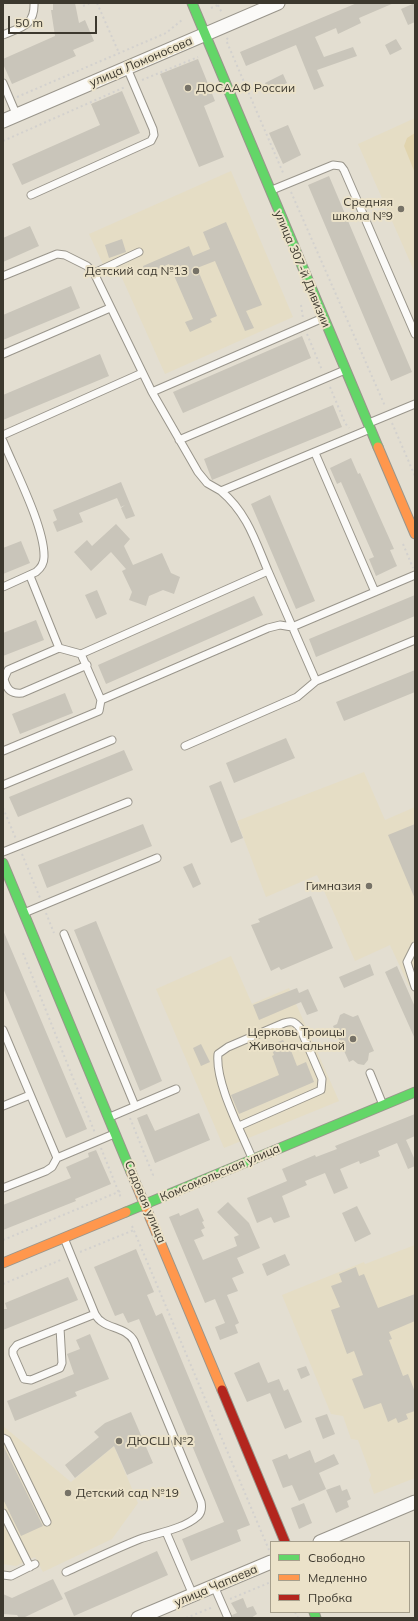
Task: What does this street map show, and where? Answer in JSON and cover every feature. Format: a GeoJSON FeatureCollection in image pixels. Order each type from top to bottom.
{"type":"FeatureCollection","features":[{"type":"Feature","properties":{"kind":"street","name":"улица 307-й Дивизии"},"geometry":{"type":"LineString","coordinates":[[192,3],[369,426],[410,508],[415,534]]}},
{"type":"Feature","properties":{"kind":"street","name":"улица Ломоносова"},"geometry":{"type":"LineString","coordinates":[[3,121],[278,3]]}},
{"type":"Feature","properties":{"kind":"street","name":"Садовая улица"},"geometry":{"type":"LineString","coordinates":[[3,863],[285,1541]]}},
{"type":"Feature","properties":{"kind":"street","name":"Комсомольская улица"},"geometry":{"type":"LineString","coordinates":[[3,1263],[415,1092]]}},
{"type":"Feature","properties":{"kind":"street"},"geometry":{"type":"LineString","coordinates":[[322,1541],[415,1502]]}},
{"type":"Feature","properties":{"kind":"street","name":"улица Чапаева"},"geometry":{"type":"LineString","coordinates":[[138,1618],[154,1615],[193,1595],[270,1562]]}},
{"type":"Feature","properties":{"kind":"lane"},"geometry":{"type":"LineString","coordinates":[[3,35],[29,23],[34,10],[34,3]]}},
{"type":"Feature","properties":{"kind":"lane"},"geometry":{"type":"LineString","coordinates":[[31,194],[151,141],[154,135],[153,129],[127,68]]}},
{"type":"Feature","properties":{"kind":"lane"},"geometry":{"type":"LineString","coordinates":[[3,83],[17,116]]}},
{"type":"Feature","properties":{"kind":"lane"},"geometry":{"type":"LineString","coordinates":[[270,191],[333,165],[341,166],[415,334]]}},
{"type":"Feature","properties":{"kind":"lane"},"geometry":{"type":"LineString","coordinates":[[94,273],[139,252]]}},
{"type":"Feature","properties":{"kind":"lane"},"geometry":{"type":"LineString","coordinates":[[3,276],[57,254],[65,254],[87,266],[94,273],[142,373],[179,440],[202,477],[221,491],[240,509],[247,520],[316,682]]}},
{"type":"Feature","properties":{"kind":"lane"},"geometry":{"type":"LineString","coordinates":[[3,354],[110,308]]}},
{"type":"Feature","properties":{"kind":"lane"},"geometry":{"type":"LineString","coordinates":[[152,392],[323,318]]}},
{"type":"Feature","properties":{"kind":"lane"},"geometry":{"type":"LineString","coordinates":[[179,440],[345,370]]}},
{"type":"Feature","properties":{"kind":"lane"},"geometry":{"type":"LineString","coordinates":[[3,435],[142,373]]}},
{"type":"Feature","properties":{"kind":"lane"},"geometry":{"type":"LineString","coordinates":[[221,491],[356,435],[388,415],[415,404]]}},
{"type":"Feature","properties":{"kind":"lane"},"geometry":{"type":"LineString","coordinates":[[3,442],[42,540],[44,558],[43,564],[40,568],[30,576],[3,586]]}},
{"type":"Feature","properties":{"kind":"lane"},"geometry":{"type":"LineString","coordinates":[[315,453],[375,592]]}},
{"type":"Feature","properties":{"kind":"lane"},"geometry":{"type":"LineString","coordinates":[[87,665],[17,694],[8,690],[4,680],[8,670],[59,648],[81,654],[268,570]]}},
{"type":"Feature","properties":{"kind":"lane"},"geometry":{"type":"LineString","coordinates":[[102,700],[268,628],[280,625],[292,627],[415,575]]}},
{"type":"Feature","properties":{"kind":"lane"},"geometry":{"type":"LineString","coordinates":[[30,576],[59,648]]}},
{"type":"Feature","properties":{"kind":"lane"},"geometry":{"type":"LineString","coordinates":[[185,746],[297,697],[316,682],[415,640]]}},
{"type":"Feature","properties":{"kind":"lane"},"geometry":{"type":"LineString","coordinates":[[3,751],[99,711],[102,700],[81,654]]}},
{"type":"Feature","properties":{"kind":"lane"},"geometry":{"type":"LineString","coordinates":[[3,785],[112,740]]}},
{"type":"Feature","properties":{"kind":"lane"},"geometry":{"type":"LineString","coordinates":[[3,852],[128,802]]}},
{"type":"Feature","properties":{"kind":"lane"},"geometry":{"type":"LineString","coordinates":[[24,913],[157,858]]}},
{"type":"Feature","properties":{"kind":"lane"},"geometry":{"type":"LineString","coordinates":[[64,934],[135,1106]]}},
{"type":"Feature","properties":{"kind":"lane"},"geometry":{"type":"LineString","coordinates":[[415,946],[407,962],[415,987]]}},
{"type":"Feature","properties":{"kind":"lane"},"geometry":{"type":"LineString","coordinates":[[238,1126],[321,1090],[322,1079],[300,1028],[295,1022],[290,1021],[284,1023],[228,1047],[218,1054],[217,1061],[223,1087],[238,1126],[252,1159]]}},
{"type":"Feature","properties":{"kind":"lane"},"geometry":{"type":"LineString","coordinates":[[3,1030],[57,1158]]}},
{"type":"Feature","properties":{"kind":"lane"},"geometry":{"type":"LineString","coordinates":[[370,1073],[384,1105]]}},
{"type":"Feature","properties":{"kind":"lane"},"geometry":{"type":"LineString","coordinates":[[109,1117],[176,1089]]}},
{"type":"Feature","properties":{"kind":"lane"},"geometry":{"type":"LineString","coordinates":[[3,1106],[30,1095]]}},
{"type":"Feature","properties":{"kind":"lane"},"geometry":{"type":"LineString","coordinates":[[3,1188],[46,1171],[52,1167],[57,1158],[116,1134]]}},
{"type":"Feature","properties":{"kind":"lane"},"geometry":{"type":"LineString","coordinates":[[63,1238],[99,1321],[127,1332],[134,1341],[201,1502],[201,1513],[197,1517],[166,1532],[138,1540],[66,1572]]}},
{"type":"Feature","properties":{"kind":"lane"},"geometry":{"type":"LineString","coordinates":[[60,1328],[62,1362],[60,1368],[32,1380],[24,1379],[13,1354],[14,1347],[60,1328],[95,1314]]}},
{"type":"Feature","properties":{"kind":"lane"},"geometry":{"type":"LineString","coordinates":[[3,1438],[7,1440],[47,1522]]}},
{"type":"Feature","properties":{"kind":"lane"},"geometry":{"type":"LineString","coordinates":[[3,1513],[33,1566],[11,1576],[3,1575]]}},
{"type":"Feature","properties":{"kind":"lane"},"geometry":{"type":"LineString","coordinates":[[166,1532],[193,1595]]}},
{"type":"Feature","properties":{"kind":"lane"},"geometry":{"type":"LineString","coordinates":[[214,1586],[228,1618]]}},
{"type":"Feature","properties":{"kind":"path"},"geometry":{"type":"LineString","coordinates":[[83,6],[90,3]]}},
{"type":"Feature","properties":{"kind":"path"},"geometry":{"type":"LineString","coordinates":[[97,3],[119,53]]}},
{"type":"Feature","properties":{"kind":"path"},"geometry":{"type":"LineString","coordinates":[[218,5],[230,34],[226,40],[415,476]]}},
{"type":"Feature","properties":{"kind":"path"},"geometry":{"type":"LineString","coordinates":[[10,100],[166,33],[182,20],[179,15]]}},
{"type":"Feature","properties":{"kind":"path"},"geometry":{"type":"LineString","coordinates":[[3,140],[197,57],[200,58]]}},
{"type":"Feature","properties":{"kind":"path"},"geometry":{"type":"LineString","coordinates":[[298,298],[301,305],[304,326],[345,423],[356,435]]}},
{"type":"Feature","properties":{"kind":"path"},"geometry":{"type":"LineString","coordinates":[[3,1240],[119,1192],[21,949]]}},
{"type":"Feature","properties":{"kind":"path"},"geometry":{"type":"LineString","coordinates":[[133,1227],[270,1553]]}},
{"type":"Feature","properties":{"kind":"shaded area","name":"Средняя школа №9"},"geometry":{"type":"Polygon","coordinates":[[[415,118],[415,273],[358,144],[415,118]]]}},
{"type":"Feature","properties":{"kind":"shaded area"},"geometry":{"type":"Polygon","coordinates":[[[415,133],[415,173],[404,146],[407,138],[415,133]]]}},
{"type":"Feature","properties":{"kind":"shaded area","name":"Детский сад №13"},"geometry":{"type":"Polygon","coordinates":[[[231,171],[293,317],[165,374],[118,269],[107,273],[89,234],[231,171]]]}},
{"type":"Feature","properties":{"kind":"shaded area","name":"Гимназия"},"geometry":{"type":"Polygon","coordinates":[[[364,772],[385,820],[415,807],[415,983],[409,986],[390,945],[355,961],[317,875],[266,897],[237,821],[364,772]]]}},
{"type":"Feature","properties":{"kind":"shaded area"},"geometry":{"type":"Polygon","coordinates":[[[231,956],[252,1004],[289,988],[339,1101],[224,1148],[156,989],[231,956]]]}},
{"type":"Feature","properties":{"kind":"shaded area"},"geometry":{"type":"Polygon","coordinates":[[[415,1245],[415,1478],[374,1494],[369,1480],[371,1475],[358,1440],[351,1439],[343,1416],[331,1414],[282,1295],[364,1262],[365,1264],[415,1245]]]}},
{"type":"Feature","properties":{"kind":"shaded area","name":"Детский сад №19"},"geometry":{"type":"Polygon","coordinates":[[[3,1426],[71,1482],[114,1446],[138,1503],[112,1539],[43,1572],[35,1557],[16,1566],[3,1564],[3,1426]]]}},
{"type":"Feature","properties":{"kind":"building"},"geometry":{"type":"Polygon","coordinates":[[[53,3],[75,3],[79,23],[85,20],[94,41],[73,50],[76,56],[12,84],[3,64],[3,59],[55,36],[51,10],[53,10],[53,3]]]}},
{"type":"Feature","properties":{"kind":"building"},"geometry":{"type":"Polygon","coordinates":[[[357,3],[394,3],[359,18],[361,23],[338,34],[336,28],[315,37],[324,57],[353,47],[357,56],[317,70],[324,86],[314,90],[296,45],[246,66],[240,52],[357,3]]]}},
{"type":"Feature","properties":{"kind":"building"},"geometry":{"type":"Polygon","coordinates":[[[415,3],[415,22],[408,25],[401,9],[415,3]]]}},
{"type":"Feature","properties":{"kind":"building"},"geometry":{"type":"Polygon","coordinates":[[[396,39],[402,49],[390,55],[385,45],[396,39]]]}},
{"type":"Feature","properties":{"kind":"building"},"geometry":{"type":"Polygon","coordinates":[[[198,59],[215,101],[204,106],[224,157],[199,167],[160,74],[198,59]]]}},
{"type":"Feature","properties":{"kind":"building"},"geometry":{"type":"Polygon","coordinates":[[[283,74],[287,83],[269,91],[265,83],[283,74]]]}},
{"type":"Feature","properties":{"kind":"building"},"geometry":{"type":"Polygon","coordinates":[[[122,91],[140,133],[22,185],[12,164],[100,125],[91,104],[122,91]]]}},
{"type":"Feature","properties":{"kind":"building"},"geometry":{"type":"Polygon","coordinates":[[[288,125],[301,155],[283,164],[269,133],[288,125]]]}},
{"type":"Feature","properties":{"kind":"building"},"geometry":{"type":"Polygon","coordinates":[[[329,176],[412,372],[391,381],[308,185],[329,176]]]}},
{"type":"Feature","properties":{"kind":"building"},"geometry":{"type":"Polygon","coordinates":[[[226,222],[262,305],[246,311],[254,328],[245,331],[215,261],[197,268],[217,316],[210,319],[212,322],[190,332],[185,322],[193,319],[169,264],[146,274],[143,266],[189,246],[193,256],[210,249],[203,232],[226,222]]]}},
{"type":"Feature","properties":{"kind":"building"},"geometry":{"type":"Polygon","coordinates":[[[30,226],[39,246],[3,262],[3,238],[30,226]]]}},
{"type":"Feature","properties":{"kind":"building"},"geometry":{"type":"Polygon","coordinates":[[[122,239],[126,252],[109,258],[105,245],[122,239]]]}},
{"type":"Feature","properties":{"kind":"building"},"geometry":{"type":"Polygon","coordinates":[[[71,286],[80,308],[3,340],[3,315],[71,286]]]}},
{"type":"Feature","properties":{"kind":"building"},"geometry":{"type":"Polygon","coordinates":[[[302,336],[311,358],[183,413],[173,392],[302,336]]]}},
{"type":"Feature","properties":{"kind":"building"},"geometry":{"type":"Polygon","coordinates":[[[100,354],[109,376],[3,420],[3,395],[100,354]]]}},
{"type":"Feature","properties":{"kind":"building"},"geometry":{"type":"Polygon","coordinates":[[[333,405],[342,427],[212,480],[204,459],[333,405]]]}},
{"type":"Feature","properties":{"kind":"building"},"geometry":{"type":"Polygon","coordinates":[[[351,458],[358,474],[360,473],[394,549],[390,550],[397,566],[376,576],[369,559],[374,557],[341,482],[337,484],[330,468],[351,458]]]}},
{"type":"Feature","properties":{"kind":"building"},"geometry":{"type":"Polygon","coordinates":[[[121,482],[135,516],[126,519],[121,508],[125,505],[121,507],[117,498],[79,513],[83,522],[57,532],[53,522],[57,520],[53,510],[121,482]]]}},
{"type":"Feature","properties":{"kind":"building"},"geometry":{"type":"Polygon","coordinates":[[[270,495],[315,601],[296,609],[251,504],[270,495]]]}},
{"type":"Feature","properties":{"kind":"building"},"geometry":{"type":"Polygon","coordinates":[[[116,524],[130,539],[124,546],[133,565],[162,553],[171,573],[180,577],[174,594],[163,590],[149,596],[146,606],[129,600],[132,592],[122,571],[126,569],[111,552],[91,571],[74,552],[87,540],[92,546],[116,524]]]}},
{"type":"Feature","properties":{"kind":"building"},"geometry":{"type":"Polygon","coordinates":[[[21,541],[30,563],[3,574],[3,548],[21,541]]]}},
{"type":"Feature","properties":{"kind":"building"},"geometry":{"type":"Polygon","coordinates":[[[97,590],[107,614],[96,619],[85,595],[97,590]]]}},
{"type":"Feature","properties":{"kind":"building"},"geometry":{"type":"Polygon","coordinates":[[[415,595],[415,616],[316,657],[309,639],[415,595]]]}},
{"type":"Feature","properties":{"kind":"building"},"geometry":{"type":"Polygon","coordinates":[[[254,596],[263,615],[106,684],[98,665],[254,596]]]}},
{"type":"Feature","properties":{"kind":"building"},"geometry":{"type":"Polygon","coordinates":[[[36,620],[44,640],[3,656],[3,633],[36,620]]]}},
{"type":"Feature","properties":{"kind":"building"},"geometry":{"type":"Polygon","coordinates":[[[415,670],[415,692],[344,721],[336,702],[415,670]]]}},
{"type":"Feature","properties":{"kind":"building"},"geometry":{"type":"Polygon","coordinates":[[[65,693],[73,713],[20,734],[12,714],[65,693]]]}},
{"type":"Feature","properties":{"kind":"building"},"geometry":{"type":"Polygon","coordinates":[[[286,738],[295,758],[234,783],[226,763],[286,738]]]}},
{"type":"Feature","properties":{"kind":"building"},"geometry":{"type":"Polygon","coordinates":[[[124,750],[133,770],[18,817],[9,797],[124,750]]]}},
{"type":"Feature","properties":{"kind":"building"},"geometry":{"type":"Polygon","coordinates":[[[221,781],[243,838],[231,843],[209,786],[221,781]]]}},
{"type":"Feature","properties":{"kind":"building"},"geometry":{"type":"Polygon","coordinates":[[[143,824],[152,846],[47,888],[38,865],[143,824]]]}},
{"type":"Feature","properties":{"kind":"building"},"geometry":{"type":"Polygon","coordinates":[[[415,824],[415,899],[388,835],[415,824]]]}},
{"type":"Feature","properties":{"kind":"building"},"geometry":{"type":"Polygon","coordinates":[[[192,863],[201,884],[193,888],[183,867],[192,863]]]}},
{"type":"Feature","properties":{"kind":"building"},"geometry":{"type":"Polygon","coordinates":[[[311,896],[333,948],[281,970],[279,967],[271,971],[251,925],[260,922],[258,919],[311,896]]]}},
{"type":"Feature","properties":{"kind":"building"},"geometry":{"type":"Polygon","coordinates":[[[96,921],[162,1081],[140,1091],[74,930],[96,921]]]}},
{"type":"Feature","properties":{"kind":"building"},"geometry":{"type":"Polygon","coordinates":[[[3,930],[87,1129],[66,1138],[3,988],[3,930]]]}},
{"type":"Feature","properties":{"kind":"building"},"geometry":{"type":"Polygon","coordinates":[[[370,964],[374,975],[344,988],[339,977],[370,964]]]}},
{"type":"Feature","properties":{"kind":"building"},"geometry":{"type":"Polygon","coordinates":[[[397,966],[415,1007],[415,1039],[385,972],[397,966]]]}},
{"type":"Feature","properties":{"kind":"building"},"geometry":{"type":"Polygon","coordinates":[[[297,988],[299,993],[308,989],[318,1011],[307,1015],[301,1002],[259,1020],[253,1005],[297,988]]]}},
{"type":"Feature","properties":{"kind":"building","name":"Церковь Троицы Живоначальной"},"geometry":{"type":"Polygon","coordinates":[[[344,1013],[353,1017],[358,1015],[374,1051],[369,1053],[368,1060],[364,1065],[358,1064],[353,1060],[349,1062],[333,1026],[337,1024],[340,1015],[344,1013]]]}},
{"type":"Feature","properties":{"kind":"building"},"geometry":{"type":"Polygon","coordinates":[[[283,1040],[288,1049],[290,1048],[297,1066],[306,1062],[314,1082],[239,1114],[231,1095],[279,1075],[272,1056],[274,1055],[270,1045],[283,1040]]]}},
{"type":"Feature","properties":{"kind":"building"},"geometry":{"type":"Polygon","coordinates":[[[201,1044],[210,1062],[201,1066],[193,1048],[201,1044]]]}},
{"type":"Feature","properties":{"kind":"building"},"geometry":{"type":"Polygon","coordinates":[[[199,1113],[210,1140],[155,1163],[137,1118],[147,1114],[155,1131],[199,1113]]]}},
{"type":"Feature","properties":{"kind":"building"},"geometry":{"type":"Polygon","coordinates":[[[415,1114],[415,1136],[406,1140],[415,1160],[415,1166],[408,1169],[397,1143],[378,1151],[380,1156],[360,1164],[359,1161],[340,1169],[348,1188],[334,1194],[325,1173],[305,1181],[307,1185],[282,1196],[290,1217],[274,1223],[271,1217],[257,1223],[247,1198],[287,1181],[282,1169],[315,1155],[316,1157],[337,1149],[335,1146],[415,1114]]]}},
{"type":"Feature","properties":{"kind":"building"},"geometry":{"type":"Polygon","coordinates":[[[96,1150],[111,1184],[75,1199],[76,1201],[3,1230],[3,1205],[71,1178],[66,1167],[89,1157],[88,1153],[96,1150]]]}},
{"type":"Feature","properties":{"kind":"building"},"geometry":{"type":"Polygon","coordinates":[[[228,1202],[249,1223],[260,1248],[237,1258],[244,1273],[232,1278],[238,1291],[227,1295],[239,1323],[235,1325],[238,1333],[220,1340],[215,1327],[225,1323],[215,1299],[205,1303],[169,1217],[179,1213],[180,1216],[198,1208],[204,1221],[202,1222],[205,1228],[201,1230],[204,1236],[194,1240],[203,1260],[237,1246],[234,1237],[239,1235],[217,1212],[228,1202]]]}},
{"type":"Feature","properties":{"kind":"building"},"geometry":{"type":"Polygon","coordinates":[[[357,1206],[371,1234],[355,1242],[342,1213],[357,1206]]]}},
{"type":"Feature","properties":{"kind":"building"},"geometry":{"type":"Polygon","coordinates":[[[136,1249],[154,1292],[147,1295],[156,1316],[162,1313],[250,1525],[237,1530],[241,1541],[191,1561],[182,1539],[224,1522],[139,1319],[128,1323],[123,1313],[115,1316],[94,1267],[136,1249]]]}},
{"type":"Feature","properties":{"kind":"building"},"geometry":{"type":"Polygon","coordinates":[[[285,1254],[290,1265],[267,1276],[262,1264],[285,1254]]]}},
{"type":"Feature","properties":{"kind":"building"},"geometry":{"type":"Polygon","coordinates":[[[356,1267],[359,1276],[364,1274],[378,1308],[415,1294],[415,1321],[389,1332],[392,1339],[389,1340],[403,1376],[408,1374],[415,1392],[415,1411],[406,1414],[408,1419],[398,1423],[396,1418],[388,1422],[381,1403],[364,1409],[352,1379],[363,1375],[354,1351],[347,1354],[331,1310],[340,1307],[331,1286],[342,1282],[339,1274],[356,1267]]]}},
{"type":"Feature","properties":{"kind":"building"},"geometry":{"type":"Polygon","coordinates":[[[68,1277],[78,1300],[3,1330],[3,1309],[7,1309],[5,1303],[68,1277]]]}},
{"type":"Feature","properties":{"kind":"building"},"geometry":{"type":"Polygon","coordinates":[[[90,1334],[109,1379],[75,1392],[77,1396],[15,1421],[7,1401],[74,1374],[67,1354],[80,1349],[76,1340],[90,1334]]]}},
{"type":"Feature","properties":{"kind":"building"},"geometry":{"type":"Polygon","coordinates":[[[259,1362],[268,1383],[279,1379],[284,1391],[288,1389],[302,1422],[285,1429],[270,1393],[247,1402],[234,1373],[259,1362]]]}},
{"type":"Feature","properties":{"kind":"building"},"geometry":{"type":"Polygon","coordinates":[[[306,1366],[310,1375],[301,1379],[297,1369],[306,1366]]]}},
{"type":"Feature","properties":{"kind":"building","name":"ДЮСШ №2"},"geometry":{"type":"Polygon","coordinates":[[[131,1412],[153,1463],[127,1475],[114,1446],[75,1478],[65,1465],[99,1437],[94,1432],[105,1423],[131,1412]]]}},
{"type":"Feature","properties":{"kind":"building"},"geometry":{"type":"Polygon","coordinates":[[[327,1414],[335,1434],[323,1439],[315,1418],[327,1414]]]}},
{"type":"Feature","properties":{"kind":"building"},"geometry":{"type":"Polygon","coordinates":[[[3,1445],[43,1526],[21,1536],[3,1499],[3,1445]]]}},
{"type":"Feature","properties":{"kind":"building"},"geometry":{"type":"Polygon","coordinates":[[[310,1450],[315,1463],[334,1454],[339,1464],[319,1473],[326,1489],[299,1501],[292,1485],[283,1488],[272,1460],[287,1454],[289,1459],[310,1450]]]}},
{"type":"Feature","properties":{"kind":"building"},"geometry":{"type":"Polygon","coordinates":[[[340,1485],[342,1491],[347,1489],[351,1499],[347,1501],[349,1507],[336,1513],[326,1490],[340,1485]]]}},
{"type":"Feature","properties":{"kind":"building"},"geometry":{"type":"Polygon","coordinates":[[[304,1503],[312,1523],[299,1529],[291,1508],[304,1503]]]}},
{"type":"Feature","properties":{"kind":"building"},"geometry":{"type":"Polygon","coordinates":[[[157,1551],[168,1575],[74,1616],[64,1593],[157,1551]]]}},
{"type":"Feature","properties":{"kind":"building"},"geometry":{"type":"Polygon","coordinates":[[[53,1579],[63,1599],[23,1618],[19,1618],[17,1615],[3,1614],[3,1594],[12,1598],[53,1579]]]}},
{"type":"Feature","properties":{"kind":"building"},"geometry":{"type":"Polygon","coordinates":[[[243,1598],[247,1608],[253,1606],[257,1614],[251,1618],[233,1618],[232,1615],[237,1613],[231,1603],[243,1598]]]}},
{"type":"Feature","properties":{"kind":"traffic: fast"},"geometry":{"type":"LineString","coordinates":[[192,3],[378,447]]}},
{"type":"Feature","properties":{"kind":"traffic: fast"},"geometry":{"type":"LineString","coordinates":[[3,863],[131,1172]]}},
{"type":"Feature","properties":{"kind":"traffic: fast"},"geometry":{"type":"LineString","coordinates":[[126,1212],[415,1092]]}},
{"type":"Feature","properties":{"kind":"traffic: fast"},"geometry":{"type":"LineString","coordinates":[[314,1613],[316,1618]]}},
{"type":"Feature","properties":{"kind":"traffic: slow"},"geometry":{"type":"LineString","coordinates":[[378,447],[415,534]]}},
{"type":"Feature","properties":{"kind":"traffic: slow"},"geometry":{"type":"LineString","coordinates":[[131,1172],[222,1390]]}},
{"type":"Feature","properties":{"kind":"traffic: slow"},"geometry":{"type":"LineString","coordinates":[[3,1263],[126,1212]]}},
{"type":"Feature","properties":{"kind":"traffic: jam"},"geometry":{"type":"LineString","coordinates":[[222,1390],[285,1541]]}},
{"type":"Feature","properties":{"kind":"place","name":"ДОСААФ России"},"geometry":{"type":"Point","coordinates":[188,88]}},
{"type":"Feature","properties":{"kind":"place","name":"Средняя школа №9"},"geometry":{"type":"Point","coordinates":[401,209]}},
{"type":"Feature","properties":{"kind":"place","name":"Детский сад №13"},"geometry":{"type":"Point","coordinates":[196,271]}},
{"type":"Feature","properties":{"kind":"place","name":"Гимназия"},"geometry":{"type":"Point","coordinates":[369,886]}},
{"type":"Feature","properties":{"kind":"place","name":"Церковь Троицы Живоначальной"},"geometry":{"type":"Point","coordinates":[353,1039]}},
{"type":"Feature","properties":{"kind":"place","name":"ДЮСШ №2"},"geometry":{"type":"Point","coordinates":[119,1441]}},
{"type":"Feature","properties":{"kind":"place","name":"Детский сад №19"},"geometry":{"type":"Point","coordinates":[68,1493]}}]}
